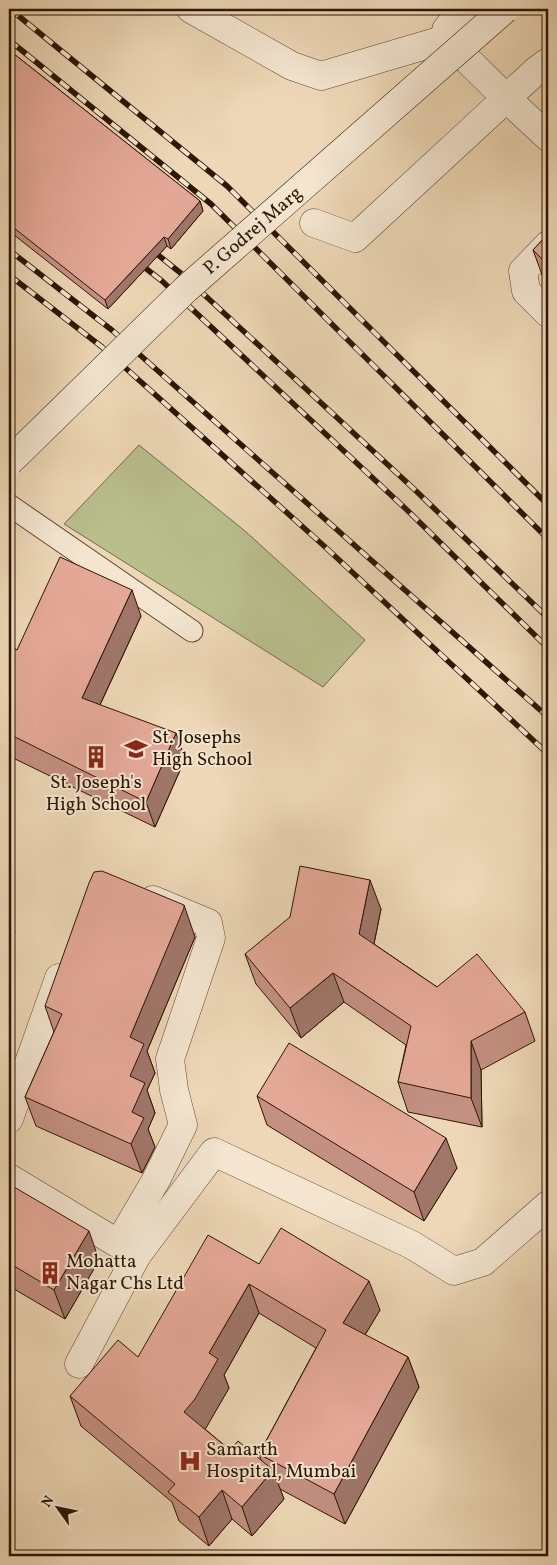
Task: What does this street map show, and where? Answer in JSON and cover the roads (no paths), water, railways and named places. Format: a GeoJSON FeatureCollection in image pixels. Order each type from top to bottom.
{"type":"FeatureCollection","features":[{"type":"Feature","properties":{"kind":"street"},"geometry":{"type":"LineString","coordinates":[[191,9],[292,66],[321,76],[446,39]]}},
{"type":"Feature","properties":{"kind":"street"},"geometry":{"type":"LineString","coordinates":[[469,9],[454,20],[446,30],[446,39],[548,137]]}},
{"type":"Feature","properties":{"kind":"street","name":"P. Godrej Marg"},"geometry":{"type":"LineString","coordinates":[[9,462],[186,289],[505,9]]}},
{"type":"Feature","properties":{"kind":"street"},"geometry":{"type":"LineString","coordinates":[[314,223],[355,238],[506,98],[548,62]]}},
{"type":"Feature","properties":{"kind":"street"},"geometry":{"type":"LineString","coordinates":[[548,245],[523,271],[526,291],[548,313]]}},
{"type":"Feature","properties":{"kind":"street"},"geometry":{"type":"LineString","coordinates":[[79,1364],[156,1180],[183,1125],[174,1090],[170,1059],[211,938],[208,923],[132,891]]}},
{"type":"Feature","properties":{"kind":"street"},"geometry":{"type":"LineString","coordinates":[[9,1119],[69,952]]}},
{"type":"Feature","properties":{"kind":"street"},"geometry":{"type":"LineString","coordinates":[[128,1249],[214,1152],[412,1245],[454,1271],[483,1262],[548,1205]]}},
{"type":"Feature","properties":{"kind":"street"},"geometry":{"type":"LineString","coordinates":[[9,1178],[128,1249]]}},
{"type":"Feature","properties":{"kind":"lane"},"geometry":{"type":"LineString","coordinates":[[9,505],[192,631]]}},
{"type":"Feature","properties":{"kind":"railway"},"geometry":{"type":"LineString","coordinates":[[10,9],[227,186],[548,505]]}},
{"type":"Feature","properties":{"kind":"railway"},"geometry":{"type":"LineString","coordinates":[[9,40],[211,204],[548,539]]}},
{"type":"Feature","properties":{"kind":"railway"},"geometry":{"type":"LineString","coordinates":[[147,246],[183,275],[414,489],[548,618]]}},
{"type":"Feature","properties":{"kind":"railway"},"geometry":{"type":"LineString","coordinates":[[9,250],[113,331],[548,717]]}},
{"type":"Feature","properties":{"kind":"railway"},"geometry":{"type":"LineString","coordinates":[[135,260],[162,281],[407,510],[548,648]]}},
{"type":"Feature","properties":{"kind":"railway"},"geometry":{"type":"LineString","coordinates":[[9,275],[102,347],[323,545],[548,754]]}},
{"type":"Feature","properties":{"kind":"place","name":"St. Josephs High School"},"geometry":{"type":"Point","coordinates":[136,749]}},
{"type":"Feature","properties":{"kind":"place","name":"St. Joseph's High School"},"geometry":{"type":"Point","coordinates":[96,757]}},
{"type":"Feature","properties":{"kind":"place","name":"Mohatta Nagar Chs Ltd"},"geometry":{"type":"Point","coordinates":[50,1273]}},
{"type":"Feature","properties":{"kind":"place","name":"Samarth Hospital, Mumbai"},"geometry":{"type":"Point","coordinates":[190,1461]}}]}
